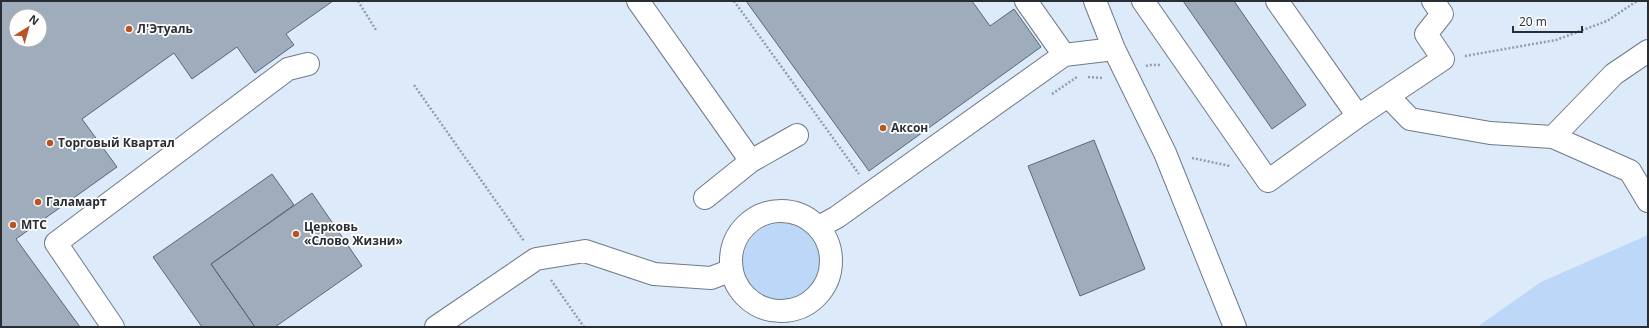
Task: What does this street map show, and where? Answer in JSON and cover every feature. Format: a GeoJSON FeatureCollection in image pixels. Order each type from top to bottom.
{"type":"FeatureCollection","features":[{"type":"Feature","properties":{"kind":"street"},"geometry":{"type":"LineString","coordinates":[[638,1],[751,161]]}},
{"type":"Feature","properties":{"kind":"street"},"geometry":{"type":"LineString","coordinates":[[1026,1],[1064,55]]}},
{"type":"Feature","properties":{"kind":"street"},"geometry":{"type":"LineString","coordinates":[[1095,1],[1114,49],[1165,152],[1235,327]]}},
{"type":"Feature","properties":{"kind":"street"},"geometry":{"type":"LineString","coordinates":[[1143,1],[1187,67],[1268,181],[1358,116],[1443,59],[1426,34],[1442,14],[1434,1]]}},
{"type":"Feature","properties":{"kind":"street"},"geometry":{"type":"LineString","coordinates":[[1278,1],[1358,116]]}},
{"type":"Feature","properties":{"kind":"street"},"geometry":{"type":"LineString","coordinates":[[819,227],[837,217],[1064,55],[1114,49]]}},
{"type":"Feature","properties":{"kind":"street"},"geometry":{"type":"LineString","coordinates":[[1553,137],[1614,74],[1648,51]]}},
{"type":"Feature","properties":{"kind":"street"},"geometry":{"type":"LineString","coordinates":[[113,327],[56,243],[288,69],[308,64]]}},
{"type":"Feature","properties":{"kind":"street"},"geometry":{"type":"LineString","coordinates":[[1388,96],[1410,119],[1490,133],[1553,137],[1630,171],[1648,201]]}},
{"type":"Feature","properties":{"kind":"street"},"geometry":{"type":"LineString","coordinates":[[704,198],[751,161],[797,136]]}},
{"type":"Feature","properties":{"kind":"street"},"geometry":{"type":"LineString","coordinates":[[784,210],[809,218],[819,227],[831,250],[832,263],[824,288],[815,298],[804,306],[792,310],[777,319],[765,308],[753,302],[743,294],[736,283],[732,270],[731,257],[739,232],[748,223],[759,215],[771,211],[784,210]]}},
{"type":"Feature","properties":{"kind":"street"},"geometry":{"type":"LineString","coordinates":[[436,327],[536,259],[585,251],[654,274],[710,278],[732,270]]}},
{"type":"Feature","properties":{"kind":"path"},"geometry":{"type":"LineString","coordinates":[[358,1],[376,30]]}},
{"type":"Feature","properties":{"kind":"path"},"geometry":{"type":"LineString","coordinates":[[734,1],[871,192]]}},
{"type":"Feature","properties":{"kind":"path"},"geometry":{"type":"LineString","coordinates":[[1443,59],[1556,40],[1607,22],[1637,1]]}},
{"type":"Feature","properties":{"kind":"path"},"geometry":{"type":"LineString","coordinates":[[1086,76],[1109,78],[1126,74],[1150,65],[1187,67]]}},
{"type":"Feature","properties":{"kind":"path"},"geometry":{"type":"LineString","coordinates":[[1046,98],[1079,76]]}},
{"type":"Feature","properties":{"kind":"path"},"geometry":{"type":"LineString","coordinates":[[414,84],[584,327]]}},
{"type":"Feature","properties":{"kind":"path"},"geometry":{"type":"LineString","coordinates":[[1165,152],[1235,167]]}},
{"type":"Feature","properties":{"kind":"shaded area"},"geometry":{"type":"Polygon","coordinates":[[[782,223],[797,226],[804,230],[814,240],[818,247],[821,262],[818,277],[814,284],[804,294],[797,298],[782,301],[767,298],[760,294],[750,284],[746,277],[743,262],[746,247],[750,240],[760,230],[767,226],[782,223]]]}},
{"type":"Feature","properties":{"kind":"shaded area"},"geometry":{"type":"Polygon","coordinates":[[[1648,235],[1648,327],[1477,327],[1541,282],[1648,235]]]}},
{"type":"Feature","properties":{"kind":"building","name":"Торговый Квартал"},"geometry":{"type":"Polygon","coordinates":[[[1,1],[333,1],[286,34],[294,45],[255,73],[237,47],[192,79],[174,53],[82,119],[117,167],[16,239],[80,327],[1,327],[1,1]]]}},
{"type":"Feature","properties":{"kind":"building","name":"Аксон"},"geometry":{"type":"Polygon","coordinates":[[[746,1],[972,1],[990,26],[1014,9],[1041,47],[869,171],[746,1]]]}},
{"type":"Feature","properties":{"kind":"building"},"geometry":{"type":"Polygon","coordinates":[[[1183,1],[1234,1],[1306,105],[1272,129],[1183,1]]]}},
{"type":"Feature","properties":{"kind":"building"},"geometry":{"type":"Polygon","coordinates":[[[1094,140],[1145,269],[1080,296],[1028,166],[1094,140]]]}},
{"type":"Feature","properties":{"kind":"building"},"geometry":{"type":"Polygon","coordinates":[[[272,174],[294,205],[211,264],[255,327],[202,327],[153,257],[272,174]]]}},
{"type":"Feature","properties":{"kind":"building","name":"Церковь «Слово Жизни»"},"geometry":{"type":"Polygon","coordinates":[[[312,193],[362,266],[275,327],[255,327],[211,264],[312,193]]]}},
{"type":"Feature","properties":{"kind":"place","name":"Л'Этуаль"},"geometry":{"type":"Point","coordinates":[129,29]}},
{"type":"Feature","properties":{"kind":"place","name":"Аксон"},"geometry":{"type":"Point","coordinates":[883,128]}},
{"type":"Feature","properties":{"kind":"place","name":"Торговый Квартал"},"geometry":{"type":"Point","coordinates":[50,143]}},
{"type":"Feature","properties":{"kind":"place","name":"Галамарт"},"geometry":{"type":"Point","coordinates":[38,202]}},
{"type":"Feature","properties":{"kind":"place","name":"МТС"},"geometry":{"type":"Point","coordinates":[13,225]}},
{"type":"Feature","properties":{"kind":"place","name":"Церковь «Слово Жизни»"},"geometry":{"type":"Point","coordinates":[296,234]}}]}
